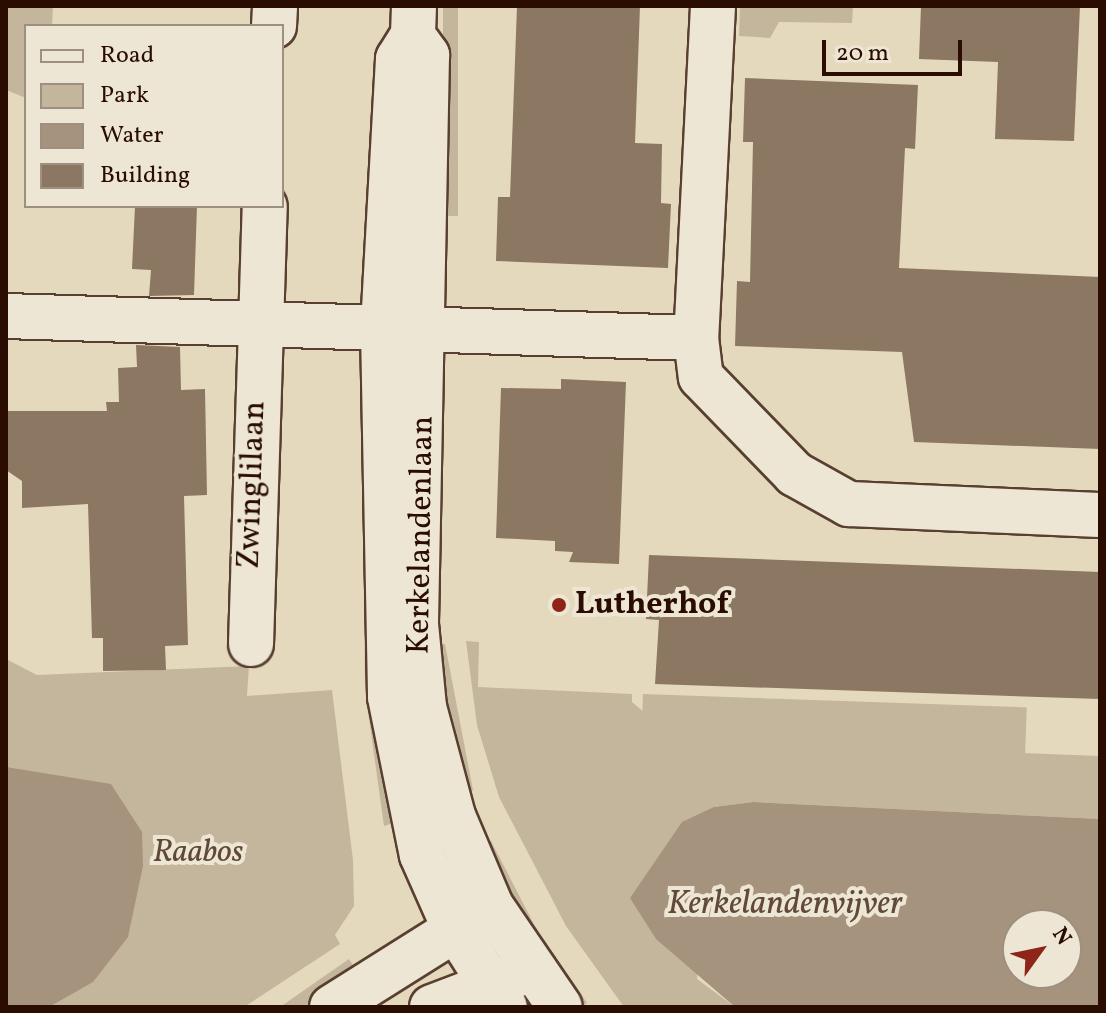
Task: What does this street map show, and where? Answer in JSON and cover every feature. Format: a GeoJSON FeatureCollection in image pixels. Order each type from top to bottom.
{"type":"FeatureCollection","features":[{"type":"Feature","properties":{"kind":"street"},"geometry":{"type":"LineString","coordinates":[[713,6],[696,338],[701,377],[813,489],[849,504],[1100,515]]}},
{"type":"Feature","properties":{"kind":"street","name":"Kerkelandenlaan"},"geometry":{"type":"LineString","coordinates":[[413,21],[398,59],[400,329],[390,697],[414,830],[474,918],[531,969],[560,1007]]}},
{"type":"Feature","properties":{"kind":"street","name":"Zwinglilaan"},"geometry":{"type":"LineString","coordinates":[[251,644],[258,327],[265,208]]}},
{"type":"Feature","properties":{"kind":"street"},"geometry":{"type":"LineString","coordinates":[[6,316],[258,327],[696,338]]}},
{"type":"Feature","properties":{"kind":"street"},"geometry":{"type":"LineString","coordinates":[[332,1007],[474,918]]}},
{"type":"Feature","properties":{"kind":"street","name":"Kerkelandenlaan"},"geometry":{"type":"LineString","coordinates":[[474,918],[499,998]]}},
{"type":"Feature","properties":{"kind":"street"},"geometry":{"type":"LineString","coordinates":[[432,1007],[499,998],[531,969]]}},
{"type":"Feature","properties":{"kind":"green space"},"geometry":{"type":"Polygon","coordinates":[[[6,6],[53,6],[52,24],[24,24],[24,97],[6,90],[6,6]]]}},
{"type":"Feature","properties":{"kind":"green space"},"geometry":{"type":"Polygon","coordinates":[[[443,6],[458,6],[458,216],[443,216],[443,6]]]}},
{"type":"Feature","properties":{"kind":"green space"},"geometry":{"type":"Polygon","coordinates":[[[740,6],[853,6],[852,23],[779,22],[770,38],[739,36],[740,6]]]}},
{"type":"Feature","properties":{"kind":"green space"},"geometry":{"type":"Polygon","coordinates":[[[371,443],[400,821],[384,826],[365,690],[362,447],[371,443]]]}},
{"type":"Feature","properties":{"kind":"green space"},"geometry":{"type":"Polygon","coordinates":[[[466,641],[479,642],[478,687],[632,694],[632,702],[676,739],[1100,756],[1100,819],[753,802],[714,807],[697,979],[735,1007],[624,1007],[566,926],[499,797],[477,725],[466,641]]]}},
{"type":"Feature","properties":{"kind":"green space"},"geometry":{"type":"Polygon","coordinates":[[[434,643],[445,644],[473,790],[462,798],[434,643]]]}},
{"type":"Feature","properties":{"kind":"green space","name":"Raabos"},"geometry":{"type":"Polygon","coordinates":[[[6,659],[37,675],[249,666],[247,696],[332,690],[353,860],[354,906],[335,935],[340,944],[244,1007],[6,1007],[6,659]]]}},
{"type":"Feature","properties":{"kind":"green space"},"geometry":{"type":"Polygon","coordinates":[[[643,694],[1027,707],[1025,757],[641,744],[643,694]]]}},
{"type":"Feature","properties":{"kind":"green space"},"geometry":{"type":"Polygon","coordinates":[[[491,841],[537,930],[587,1003],[581,1007],[539,952],[479,843],[491,841]]]}},
{"type":"Feature","properties":{"kind":"green space"},"geometry":{"type":"Polygon","coordinates":[[[349,959],[358,973],[308,1007],[280,1007],[349,959]]]}},
{"type":"Feature","properties":{"kind":"water"},"geometry":{"type":"Polygon","coordinates":[[[6,767],[111,784],[142,832],[143,866],[128,937],[93,982],[49,1007],[6,1007],[6,767]]]}},
{"type":"Feature","properties":{"kind":"water","name":"Kerkelandenvijver"},"geometry":{"type":"Polygon","coordinates":[[[753,802],[1100,819],[1100,1007],[735,1007],[656,939],[630,898],[682,822],[714,807],[753,802]]]}},
{"type":"Feature","properties":{"kind":"building"},"geometry":{"type":"Polygon","coordinates":[[[517,6],[640,6],[635,143],[662,144],[661,203],[671,204],[668,268],[496,261],[498,197],[510,197],[517,6]]]}},
{"type":"Feature","properties":{"kind":"building"},"geometry":{"type":"Polygon","coordinates":[[[921,6],[1080,6],[1074,141],[995,139],[998,62],[919,59],[921,6]]]}},
{"type":"Feature","properties":{"kind":"building"},"geometry":{"type":"Polygon","coordinates":[[[745,78],[918,85],[915,149],[905,148],[899,268],[1100,277],[1100,449],[914,442],[902,352],[735,346],[737,281],[750,282],[753,142],[743,142],[745,78]]]}},
{"type":"Feature","properties":{"kind":"building"},"geometry":{"type":"Polygon","coordinates":[[[135,208],[197,208],[194,295],[149,296],[151,270],[132,269],[135,208]]]}},
{"type":"Feature","properties":{"kind":"building"},"geometry":{"type":"Polygon","coordinates":[[[136,345],[180,347],[181,390],[205,389],[207,495],[184,496],[188,645],[165,646],[166,670],[103,671],[103,638],[92,638],[88,504],[22,508],[22,481],[6,470],[6,411],[107,411],[106,402],[119,402],[118,368],[137,367],[136,345]]]}},
{"type":"Feature","properties":{"kind":"building"},"geometry":{"type":"Polygon","coordinates":[[[561,379],[626,382],[619,564],[569,562],[573,552],[555,551],[555,541],[496,538],[501,388],[561,389],[561,379]]]}},
{"type":"Feature","properties":{"kind":"building"},"geometry":{"type":"Polygon","coordinates":[[[649,555],[1100,572],[1100,699],[655,684],[659,620],[646,619],[649,555]]]}},
{"type":"Feature","properties":{"kind":"place","name":"Lutherhof"},"geometry":{"type":"Point","coordinates":[559,605]}}]}
